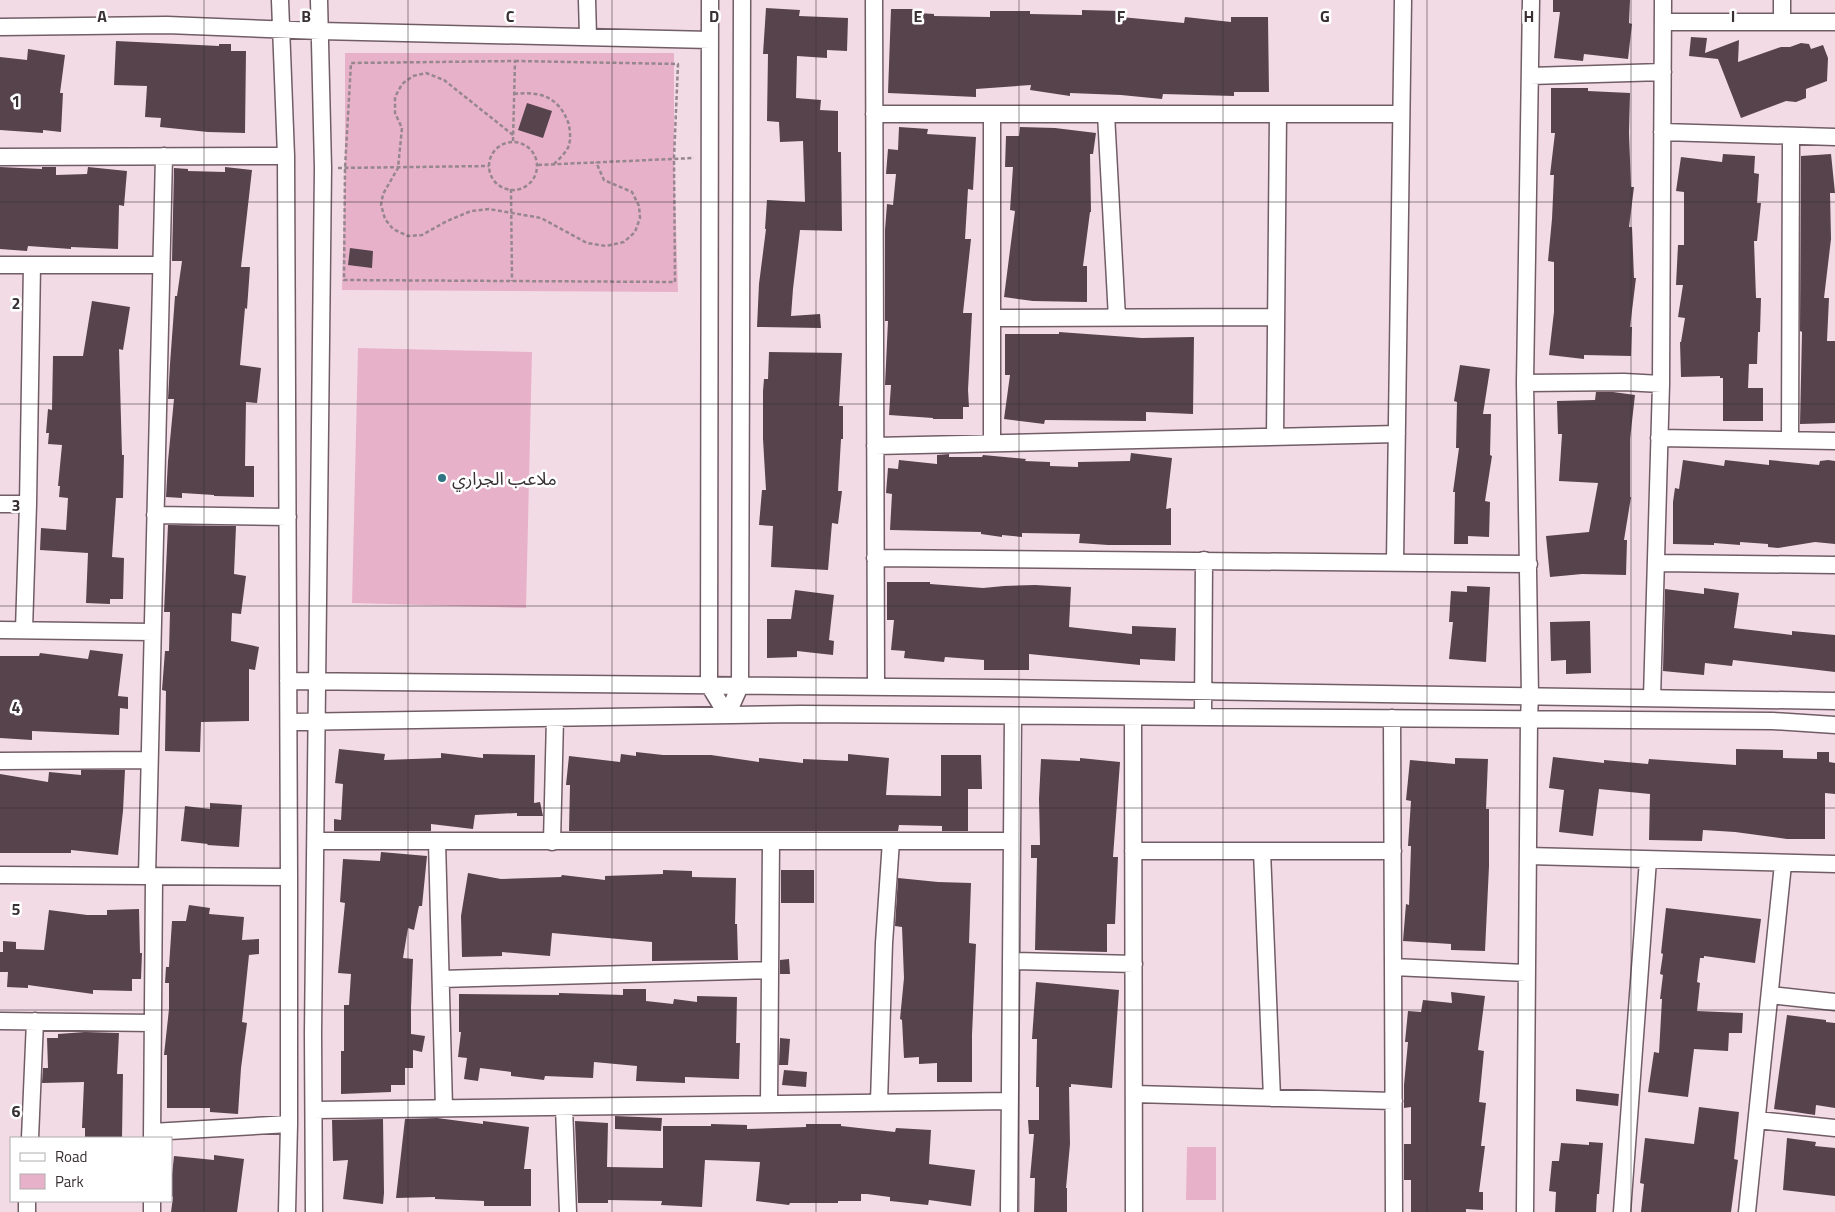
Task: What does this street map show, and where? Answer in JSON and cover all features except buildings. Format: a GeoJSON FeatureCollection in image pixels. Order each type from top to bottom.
{"type":"FeatureCollection","features":[{"type":"Feature","properties":{"kind":"street"},"geometry":{"type":"LineString","coordinates":[[280,0],[286,156],[289,722],[289,1124],[287,1212]]}},
{"type":"Feature","properties":{"kind":"street"},"geometry":{"type":"LineString","coordinates":[[314,1212],[317,681],[323,168],[319,0]]}},
{"type":"Feature","properties":{"kind":"street"},"geometry":{"type":"LineString","coordinates":[[587,0],[588,36]]}},
{"type":"Feature","properties":{"kind":"street"},"geometry":{"type":"LineString","coordinates":[[710,0],[709,685],[727,715]]}},
{"type":"Feature","properties":{"kind":"street"},"geometry":{"type":"LineString","coordinates":[[727,715],[740,686],[742,0]]}},
{"type":"Feature","properties":{"kind":"street"},"geometry":{"type":"LineString","coordinates":[[874,0],[876,687]]}},
{"type":"Feature","properties":{"kind":"street"},"geometry":{"type":"LineString","coordinates":[[1395,562],[1403,0]]}},
{"type":"Feature","properties":{"kind":"street"},"geometry":{"type":"LineString","coordinates":[[1525,1212],[1530,696],[1525,384],[1531,0]]}},
{"type":"Feature","properties":{"kind":"street"},"geometry":{"type":"LineString","coordinates":[[1652,698],[1661,384],[1663,0]]}},
{"type":"Feature","properties":{"kind":"street"},"geometry":{"type":"LineString","coordinates":[[1782,0],[1782,22]]}},
{"type":"Feature","properties":{"kind":"street"},"geometry":{"type":"LineString","coordinates":[[1663,22],[1835,22]]}},
{"type":"Feature","properties":{"kind":"street"},"geometry":{"type":"LineString","coordinates":[[0,27],[167,25],[320,31],[710,40]]}},
{"type":"Feature","properties":{"kind":"street"},"geometry":{"type":"LineString","coordinates":[[1530,76],[1663,72]]}},
{"type":"Feature","properties":{"kind":"street"},"geometry":{"type":"LineString","coordinates":[[874,114],[1401,114]]}},
{"type":"Feature","properties":{"kind":"street"},"geometry":{"type":"LineString","coordinates":[[992,114],[992,443]]}},
{"type":"Feature","properties":{"kind":"street"},"geometry":{"type":"LineString","coordinates":[[1106,114],[1117,318]]}},
{"type":"Feature","properties":{"kind":"street"},"geometry":{"type":"LineString","coordinates":[[1275,437],[1278,114]]}},
{"type":"Feature","properties":{"kind":"street"},"geometry":{"type":"LineString","coordinates":[[1662,132],[1835,137]]}},
{"type":"Feature","properties":{"kind":"street"},"geometry":{"type":"LineString","coordinates":[[1790,136],[1790,440]]}},
{"type":"Feature","properties":{"kind":"street"},"geometry":{"type":"LineString","coordinates":[[164,156],[149,760],[153,1023],[152,1135],[289,1124]]}},
{"type":"Feature","properties":{"kind":"street"},"geometry":{"type":"LineString","coordinates":[[0,157],[286,156]]}},
{"type":"Feature","properties":{"kind":"street"},"geometry":{"type":"LineString","coordinates":[[0,265],[161,265]]}},
{"type":"Feature","properties":{"kind":"street"},"geometry":{"type":"LineString","coordinates":[[24,630],[32,265]]}},
{"type":"Feature","properties":{"kind":"street"},"geometry":{"type":"LineString","coordinates":[[992,318],[1276,317]]}},
{"type":"Feature","properties":{"kind":"street"},"geometry":{"type":"LineString","coordinates":[[1525,384],[1624,382],[1661,384]]}},
{"type":"Feature","properties":{"kind":"street"},"geometry":{"type":"LineString","coordinates":[[875,446],[1397,434]]}},
{"type":"Feature","properties":{"kind":"street"},"geometry":{"type":"LineString","coordinates":[[1659,438],[1835,441]]}},
{"type":"Feature","properties":{"kind":"street"},"geometry":{"type":"LineString","coordinates":[[0,504],[28,504]]}},
{"type":"Feature","properties":{"kind":"street"},"geometry":{"type":"LineString","coordinates":[[155,515],[288,517]]}},
{"type":"Feature","properties":{"kind":"street"},"geometry":{"type":"LineString","coordinates":[[876,558],[1529,564]]}},
{"type":"Feature","properties":{"kind":"street"},"geometry":{"type":"LineString","coordinates":[[1203,717],[1204,560]]}},
{"type":"Feature","properties":{"kind":"street"},"geometry":{"type":"LineString","coordinates":[[1656,563],[1835,565]]}},
{"type":"Feature","properties":{"kind":"street"},"geometry":{"type":"LineString","coordinates":[[0,630],[152,632]]}},
{"type":"Feature","properties":{"kind":"street"},"geometry":{"type":"LineString","coordinates":[[288,681],[1203,691],[1835,701]]}},
{"type":"Feature","properties":{"kind":"street"},"geometry":{"type":"LineString","coordinates":[[289,722],[727,715],[1773,721],[1835,725]]}},
{"type":"Feature","properties":{"kind":"street"},"geometry":{"type":"LineString","coordinates":[[1010,1212],[1013,716]]}},
{"type":"Feature","properties":{"kind":"street"},"geometry":{"type":"LineString","coordinates":[[1133,717],[1134,1212]]}},
{"type":"Feature","properties":{"kind":"street"},"geometry":{"type":"LineString","coordinates":[[552,842],[556,718]]}},
{"type":"Feature","properties":{"kind":"street"},"geometry":{"type":"LineString","coordinates":[[1392,718],[1394,1212]]}},
{"type":"Feature","properties":{"kind":"street"},"geometry":{"type":"LineString","coordinates":[[0,761],[149,760]]}},
{"type":"Feature","properties":{"kind":"street"},"geometry":{"type":"LineString","coordinates":[[316,841],[1012,841]]}},
{"type":"Feature","properties":{"kind":"street"},"geometry":{"type":"LineString","coordinates":[[437,841],[444,1108]]}},
{"type":"Feature","properties":{"kind":"street"},"geometry":{"type":"LineString","coordinates":[[769,1104],[771,841]]}},
{"type":"Feature","properties":{"kind":"street"},"geometry":{"type":"LineString","coordinates":[[879,1102],[884,943],[891,841]]}},
{"type":"Feature","properties":{"kind":"street"},"geometry":{"type":"LineString","coordinates":[[1133,851],[1392,851]]}},
{"type":"Feature","properties":{"kind":"street"},"geometry":{"type":"LineString","coordinates":[[1262,851],[1272,1098]]}},
{"type":"Feature","properties":{"kind":"street"},"geometry":{"type":"LineString","coordinates":[[1528,856],[1835,864]]}},
{"type":"Feature","properties":{"kind":"street"},"geometry":{"type":"LineString","coordinates":[[1622,1212],[1648,860]]}},
{"type":"Feature","properties":{"kind":"street"},"geometry":{"type":"LineString","coordinates":[[1747,1212],[1783,864]]}},
{"type":"Feature","properties":{"kind":"street"},"geometry":{"type":"LineString","coordinates":[[0,875],[289,877]]}},
{"type":"Feature","properties":{"kind":"street"},"geometry":{"type":"LineString","coordinates":[[1011,961],[1134,964]]}},
{"type":"Feature","properties":{"kind":"street"},"geometry":{"type":"LineString","coordinates":[[1393,967],[1527,972]]}},
{"type":"Feature","properties":{"kind":"street"},"geometry":{"type":"LineString","coordinates":[[441,979],[770,970]]}},
{"type":"Feature","properties":{"kind":"street"},"geometry":{"type":"LineString","coordinates":[[1770,996],[1835,1002]]}},
{"type":"Feature","properties":{"kind":"street"},"geometry":{"type":"LineString","coordinates":[[0,1021],[153,1023]]}},
{"type":"Feature","properties":{"kind":"street"},"geometry":{"type":"LineString","coordinates":[[30,1137],[35,1021]]}},
{"type":"Feature","properties":{"kind":"street"},"geometry":{"type":"LineString","coordinates":[[1134,1094],[1394,1101]]}},
{"type":"Feature","properties":{"kind":"street"},"geometry":{"type":"LineString","coordinates":[[314,1110],[1010,1101]]}},
{"type":"Feature","properties":{"kind":"street"},"geometry":{"type":"LineString","coordinates":[[564,1107],[568,1212]]}},
{"type":"Feature","properties":{"kind":"street"},"geometry":{"type":"LineString","coordinates":[[1757,1120],[1835,1128]]}},
{"type":"Feature","properties":{"kind":"path"},"geometry":{"type":"LineString","coordinates":[[513,142],[515,61]]}},
{"type":"Feature","properties":{"kind":"path"},"geometry":{"type":"LineString","coordinates":[[515,61],[678,64],[674,158],[675,282],[344,280],[345,168],[351,63],[515,61]]}},
{"type":"Feature","properties":{"kind":"path"},"geometry":{"type":"LineString","coordinates":[[513,135],[444,80],[426,73],[413,76],[402,84],[395,97],[395,113],[402,128],[398,168],[383,194],[381,205],[385,220],[393,229],[408,236],[422,235],[447,221],[471,211],[489,209],[541,218],[587,243],[606,246],[624,242],[635,232],[640,218],[639,206],[632,192],[604,180],[596,162]]}},
{"type":"Feature","properties":{"kind":"path"},"geometry":{"type":"LineString","coordinates":[[514,94],[530,92],[547,96],[563,109],[570,129],[569,145],[554,164]]}},
{"type":"Feature","properties":{"kind":"path"},"geometry":{"type":"LineString","coordinates":[[513,142],[527,146],[533,151],[538,165],[537,172],[528,185],[511,190],[500,186],[494,180],[489,166],[493,152],[505,143],[513,142]]}},
{"type":"Feature","properties":{"kind":"path"},"geometry":{"type":"LineString","coordinates":[[538,165],[710,158]]}},
{"type":"Feature","properties":{"kind":"path"},"geometry":{"type":"LineString","coordinates":[[345,168],[489,166]]}},
{"type":"Feature","properties":{"kind":"path"},"geometry":{"type":"LineString","coordinates":[[511,190],[512,281]]}},
{"type":"Feature","properties":{"kind":"green space"},"geometry":{"type":"Polygon","coordinates":[[[345,53],[674,53],[674,158],[678,292],[342,290],[345,53]]]}},
{"type":"Feature","properties":{"kind":"green space","name":"ملاعب الجراري"},"geometry":{"type":"Polygon","coordinates":[[[358,348],[532,352],[526,608],[352,603],[358,348]]]}},
{"type":"Feature","properties":{"kind":"green space"},"geometry":{"type":"Polygon","coordinates":[[[1187,1147],[1216,1147],[1216,1200],[1186,1200],[1187,1147]]]}},
{"type":"Feature","properties":{"kind":"place","name":"ملاعب الجراري"},"geometry":{"type":"Point","coordinates":[442,478]}}]}
